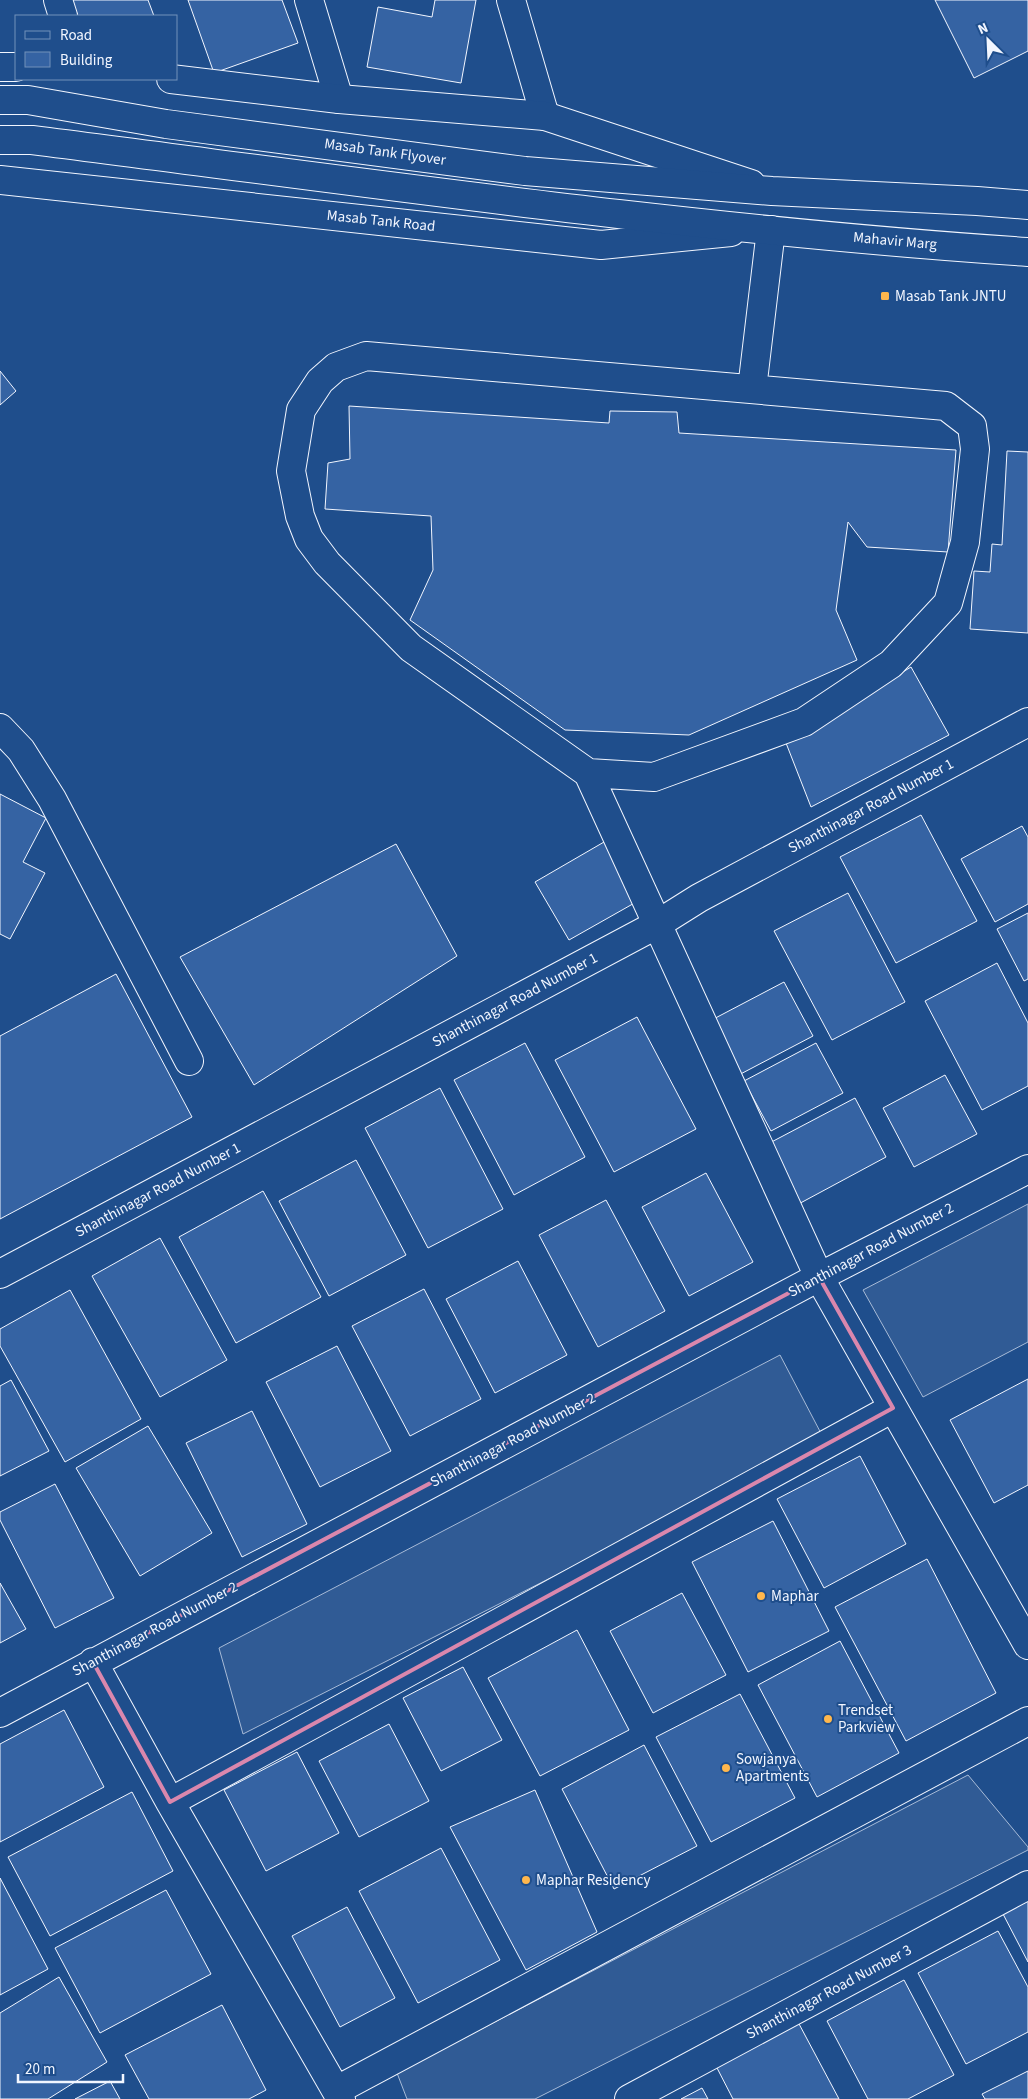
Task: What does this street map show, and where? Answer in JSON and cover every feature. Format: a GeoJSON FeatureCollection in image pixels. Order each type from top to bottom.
{"type":"FeatureCollection","features":[{"type":"Feature","properties":{"kind":"main road"},"geometry":{"type":"LineString","coordinates":[[58,0],[64,15]]}},
{"type":"Feature","properties":{"kind":"main road"},"geometry":{"type":"LineString","coordinates":[[309,0],[339,99]]}},
{"type":"Feature","properties":{"kind":"main road"},"geometry":{"type":"LineString","coordinates":[[511,0],[545,116]]}},
{"type":"Feature","properties":{"kind":"main road"},"geometry":{"type":"LineString","coordinates":[[0,67],[15,67]]}},
{"type":"Feature","properties":{"kind":"main road"},"geometry":{"type":"LineString","coordinates":[[178,80],[339,99],[545,116],[772,191],[1028,205]]}},
{"type":"Feature","properties":{"kind":"main road","name":"Masab Tank Flyover"},"geometry":{"type":"LineString","coordinates":[[0,100],[28,100],[166,124],[525,172],[772,191]]}},
{"type":"Feature","properties":{"kind":"main road","name":"Masab Tank Flyover"},"geometry":{"type":"LineString","coordinates":[[0,140],[32,140],[512,201],[767,230]]}},
{"type":"Feature","properties":{"kind":"main road","name":"Masab Tank Road"},"geometry":{"type":"LineString","coordinates":[[0,180],[601,245],[767,230]]}},
{"type":"Feature","properties":{"kind":"main road"},"geometry":{"type":"LineString","coordinates":[[752,389],[767,230]]}},
{"type":"Feature","properties":{"kind":"main road","name":"Mahavir Marg"},"geometry":{"type":"LineString","coordinates":[[767,230],[1028,252]]}},
{"type":"Feature","properties":{"kind":"main road"},"geometry":{"type":"LineString","coordinates":[[588,774],[654,777],[804,722],[891,664],[948,603],[965,542],[975,449],[972,426],[946,406],[366,356],[336,367],[320,380],[301,410],[291,471],[300,516],[309,539],[326,563],[411,648],[588,774],[819,1277],[1028,1645]]}},
{"type":"Feature","properties":{"kind":"main road","name":"Shanthinagar Road Number 1"},"geometry":{"type":"LineString","coordinates":[[0,1274],[656,925],[699,898],[1028,722]]}},
{"type":"Feature","properties":{"kind":"main road"},"geometry":{"type":"LineString","coordinates":[[0,728],[21,750],[52,799],[189,1061]]}},
{"type":"Feature","properties":{"kind":"main road","name":"Shanthinagar Road Number 2"},"geometry":{"type":"LineString","coordinates":[[0,1713],[819,1277],[1028,1169]]}},
{"type":"Feature","properties":{"kind":"main road"},"geometry":{"type":"LineString","coordinates":[[170,1802],[893,1408]]}},
{"type":"Feature","properties":{"kind":"main road"},"geometry":{"type":"LineString","coordinates":[[93,1662],[170,1802],[339,2094],[1028,1721]]}},
{"type":"Feature","properties":{"kind":"main road","name":"Shanthinagar Road Number 3"},"geometry":{"type":"LineString","coordinates":[[629,2099],[1028,1885]]}},
{"type":"Feature","properties":{"kind":"highlighted area"},"geometry":{"type":"Polygon","coordinates":[[[819,1277],[893,1408],[170,1802],[93,1662],[819,1277]]]}},
{"type":"Feature","properties":{"kind":"shaded area"},"geometry":{"type":"Polygon","coordinates":[[[1028,1204],[1028,1342],[923,1397],[863,1290],[1028,1204]]]}},
{"type":"Feature","properties":{"kind":"shaded area"},"geometry":{"type":"Polygon","coordinates":[[[780,1355],[824,1439],[243,1734],[219,1648],[780,1355]]]}},
{"type":"Feature","properties":{"kind":"shaded area"},"geometry":{"type":"Polygon","coordinates":[[[968,1775],[1028,1847],[1028,1850],[535,2099],[407,2099],[397,2073],[968,1775]]]}},
{"type":"Feature","properties":{"kind":"building"},"geometry":{"type":"Polygon","coordinates":[[[72,0],[148,0],[154,15],[78,15],[72,0]]]}},
{"type":"Feature","properties":{"kind":"building"},"geometry":{"type":"Polygon","coordinates":[[[188,0],[282,0],[298,43],[214,73],[188,0]]]}},
{"type":"Feature","properties":{"kind":"building"},"geometry":{"type":"Polygon","coordinates":[[[435,0],[476,0],[461,83],[367,67],[378,7],[432,17],[435,0]]]}},
{"type":"Feature","properties":{"kind":"building"},"geometry":{"type":"Polygon","coordinates":[[[935,0],[1028,0],[1028,51],[974,78],[935,0]]]}},
{"type":"Feature","properties":{"kind":"building"},"geometry":{"type":"Polygon","coordinates":[[[0,371],[16,391],[0,405],[0,371]]]}},
{"type":"Feature","properties":{"kind":"building"},"geometry":{"type":"Polygon","coordinates":[[[349,406],[609,423],[610,411],[677,412],[679,433],[956,450],[948,552],[867,547],[848,522],[836,610],[857,660],[689,735],[565,730],[410,620],[433,570],[431,516],[325,509],[328,463],[350,459],[349,406]]]}},
{"type":"Feature","properties":{"kind":"building"},"geometry":{"type":"Polygon","coordinates":[[[1007,451],[1028,452],[1028,633],[970,629],[974,571],[990,572],[992,544],[1002,545],[1007,451]]]}},
{"type":"Feature","properties":{"kind":"building"},"geometry":{"type":"Polygon","coordinates":[[[911,667],[949,735],[811,807],[786,743],[911,667]]]}},
{"type":"Feature","properties":{"kind":"building"},"geometry":{"type":"Polygon","coordinates":[[[0,794],[46,818],[23,862],[45,873],[10,939],[0,934],[0,794]]]}},
{"type":"Feature","properties":{"kind":"building"},"geometry":{"type":"Polygon","coordinates":[[[921,815],[977,921],[896,963],[840,857],[921,815]]]}},
{"type":"Feature","properties":{"kind":"building"},"geometry":{"type":"Polygon","coordinates":[[[1022,826],[1028,837],[1028,904],[995,922],[961,859],[1022,826]]]}},
{"type":"Feature","properties":{"kind":"building"},"geometry":{"type":"Polygon","coordinates":[[[604,842],[638,901],[569,940],[535,882],[604,842]]]}},
{"type":"Feature","properties":{"kind":"building"},"geometry":{"type":"Polygon","coordinates":[[[396,844],[457,956],[254,1085],[180,957],[396,844]]]}},
{"type":"Feature","properties":{"kind":"building"},"geometry":{"type":"Polygon","coordinates":[[[848,893],[905,1002],[832,1040],[774,931],[848,893]]]}},
{"type":"Feature","properties":{"kind":"building"},"geometry":{"type":"Polygon","coordinates":[[[1028,913],[1028,979],[1024,981],[997,929],[1028,913]]]}},
{"type":"Feature","properties":{"kind":"building"},"geometry":{"type":"Polygon","coordinates":[[[997,963],[1028,1023],[1028,1086],[982,1110],[925,1001],[997,963]]]}},
{"type":"Feature","properties":{"kind":"building"},"geometry":{"type":"Polygon","coordinates":[[[116,974],[192,1117],[0,1219],[0,1036],[116,974]]]}},
{"type":"Feature","properties":{"kind":"building"},"geometry":{"type":"Polygon","coordinates":[[[784,982],[813,1036],[733,1078],[704,1024],[784,982]]]}},
{"type":"Feature","properties":{"kind":"building"},"geometry":{"type":"Polygon","coordinates":[[[637,1017],[696,1129],[614,1172],[555,1060],[637,1017]]]}},
{"type":"Feature","properties":{"kind":"building"},"geometry":{"type":"Polygon","coordinates":[[[525,1043],[585,1157],[514,1195],[454,1080],[525,1043]]]}},
{"type":"Feature","properties":{"kind":"building"},"geometry":{"type":"Polygon","coordinates":[[[816,1043],[843,1093],[771,1131],[744,1081],[816,1043]]]}},
{"type":"Feature","properties":{"kind":"building"},"geometry":{"type":"Polygon","coordinates":[[[945,1075],[977,1134],[914,1167],[883,1108],[945,1075]]]}},
{"type":"Feature","properties":{"kind":"building"},"geometry":{"type":"Polygon","coordinates":[[[440,1088],[503,1209],[428,1248],[365,1128],[440,1088]]]}},
{"type":"Feature","properties":{"kind":"building"},"geometry":{"type":"Polygon","coordinates":[[[855,1098],[886,1157],[793,1207],[762,1147],[855,1098]]]}},
{"type":"Feature","properties":{"kind":"building"},"geometry":{"type":"Polygon","coordinates":[[[356,1160],[406,1255],[329,1296],[279,1201],[356,1160]]]}},
{"type":"Feature","properties":{"kind":"building"},"geometry":{"type":"Polygon","coordinates":[[[706,1173],[753,1262],[689,1296],[642,1207],[706,1173]]]}},
{"type":"Feature","properties":{"kind":"building"},"geometry":{"type":"Polygon","coordinates":[[[263,1191],[321,1297],[236,1343],[179,1237],[263,1191]]]}},
{"type":"Feature","properties":{"kind":"building"},"geometry":{"type":"Polygon","coordinates":[[[606,1200],[665,1311],[598,1347],[539,1235],[606,1200]]]}},
{"type":"Feature","properties":{"kind":"building"},"geometry":{"type":"Polygon","coordinates":[[[160,1238],[227,1360],[160,1397],[92,1276],[160,1238]]]}},
{"type":"Feature","properties":{"kind":"building"},"geometry":{"type":"Polygon","coordinates":[[[518,1261],[567,1355],[495,1393],[446,1299],[518,1261]]]}},
{"type":"Feature","properties":{"kind":"building"},"geometry":{"type":"Polygon","coordinates":[[[424,1289],[481,1399],[410,1436],[352,1326],[424,1289]]]}},
{"type":"Feature","properties":{"kind":"building"},"geometry":{"type":"Polygon","coordinates":[[[70,1290],[141,1419],[65,1462],[0,1346],[0,1329],[70,1290]]]}},
{"type":"Feature","properties":{"kind":"building"},"geometry":{"type":"Polygon","coordinates":[[[337,1346],[391,1451],[320,1487],[266,1382],[337,1346]]]}},
{"type":"Feature","properties":{"kind":"building"},"geometry":{"type":"Polygon","coordinates":[[[1028,1379],[1028,1485],[994,1503],[950,1420],[1028,1379]]]}},
{"type":"Feature","properties":{"kind":"building"},"geometry":{"type":"Polygon","coordinates":[[[11,1380],[49,1451],[0,1476],[0,1386],[11,1380]]]}},
{"type":"Feature","properties":{"kind":"building"},"geometry":{"type":"Polygon","coordinates":[[[252,1411],[307,1524],[242,1557],[186,1443],[252,1411]]]}},
{"type":"Feature","properties":{"kind":"building"},"geometry":{"type":"Polygon","coordinates":[[[148,1426],[212,1533],[140,1576],[76,1468],[148,1426]]]}},
{"type":"Feature","properties":{"kind":"building"},"geometry":{"type":"Polygon","coordinates":[[[860,1456],[906,1544],[824,1588],[777,1499],[860,1456]]]}},
{"type":"Feature","properties":{"kind":"building"},"geometry":{"type":"Polygon","coordinates":[[[55,1484],[114,1598],[55,1628],[0,1520],[0,1512],[55,1484]]]}},
{"type":"Feature","properties":{"kind":"building","name":"Maphar"},"geometry":{"type":"Polygon","coordinates":[[[773,1521],[829,1631],[748,1672],[692,1562],[773,1521]]]}},
{"type":"Feature","properties":{"kind":"building"},"geometry":{"type":"Polygon","coordinates":[[[927,1559],[996,1693],[906,1741],[835,1607],[927,1559]]]}},
{"type":"Feature","properties":{"kind":"building"},"geometry":{"type":"Polygon","coordinates":[[[0,1583],[26,1629],[0,1643],[0,1583]]]}},
{"type":"Feature","properties":{"kind":"building"},"geometry":{"type":"Polygon","coordinates":[[[682,1593],[726,1675],[653,1713],[610,1631],[682,1593]]]}},
{"type":"Feature","properties":{"kind":"building"},"geometry":{"type":"Polygon","coordinates":[[[577,1630],[629,1730],[540,1776],[488,1678],[577,1630]]]}},
{"type":"Feature","properties":{"kind":"building","name":"Trendset Parkview"},"geometry":{"type":"Polygon","coordinates":[[[840,1641],[899,1753],[817,1797],[758,1685],[840,1641]]]}},
{"type":"Feature","properties":{"kind":"building"},"geometry":{"type":"Polygon","coordinates":[[[463,1667],[502,1740],[441,1771],[403,1698],[463,1667]]]}},
{"type":"Feature","properties":{"kind":"building","name":"Sowjanya Apartments"},"geometry":{"type":"Polygon","coordinates":[[[740,1694],[795,1798],[711,1842],[656,1737],[740,1694]]]}},
{"type":"Feature","properties":{"kind":"building"},"geometry":{"type":"Polygon","coordinates":[[[64,1710],[104,1787],[0,1842],[0,1744],[64,1710]]]}},
{"type":"Feature","properties":{"kind":"building"},"geometry":{"type":"Polygon","coordinates":[[[389,1724],[429,1801],[359,1837],[319,1761],[389,1724]]]}},
{"type":"Feature","properties":{"kind":"building"},"geometry":{"type":"Polygon","coordinates":[[[644,1745],[697,1846],[614,1889],[562,1789],[644,1745]]]}},
{"type":"Feature","properties":{"kind":"building"},"geometry":{"type":"Polygon","coordinates":[[[297,1752],[339,1833],[266,1871],[224,1790],[297,1752]]]}},
{"type":"Feature","properties":{"kind":"building","name":"Maphar Residency"},"geometry":{"type":"Polygon","coordinates":[[[535,1790],[597,1932],[526,1970],[450,1827],[535,1790]]]}},
{"type":"Feature","properties":{"kind":"building"},"geometry":{"type":"Polygon","coordinates":[[[132,1792],[173,1871],[50,1936],[8,1857],[132,1792]]]}},
{"type":"Feature","properties":{"kind":"building"},"geometry":{"type":"Polygon","coordinates":[[[441,1848],[500,1960],[418,2003],[359,1891],[441,1848]]]}},
{"type":"Feature","properties":{"kind":"building"},"geometry":{"type":"Polygon","coordinates":[[[0,1878],[48,1969],[0,1995],[0,1878]]]}},
{"type":"Feature","properties":{"kind":"building"},"geometry":{"type":"Polygon","coordinates":[[[166,1890],[211,1974],[100,2033],[55,1948],[166,1890]]]}},
{"type":"Feature","properties":{"kind":"building"},"geometry":{"type":"Polygon","coordinates":[[[1028,1901],[1028,1962],[1003,1914],[1028,1901]]]}},
{"type":"Feature","properties":{"kind":"building"},"geometry":{"type":"Polygon","coordinates":[[[347,1907],[395,1998],[340,2027],[292,1936],[347,1907]]]}},
{"type":"Feature","properties":{"kind":"building"},"geometry":{"type":"Polygon","coordinates":[[[998,1931],[1028,1987],[1028,2032],[966,2064],[918,1973],[998,1931]]]}},
{"type":"Feature","properties":{"kind":"building"},"geometry":{"type":"Polygon","coordinates":[[[59,1977],[107,2062],[48,2099],[0,2099],[0,2013],[59,1977]]]}},
{"type":"Feature","properties":{"kind":"building"},"geometry":{"type":"Polygon","coordinates":[[[904,1980],[954,2075],[908,2099],[868,2099],[827,2021],[904,1980]]]}},
{"type":"Feature","properties":{"kind":"building"},"geometry":{"type":"Polygon","coordinates":[[[222,2005],[266,2090],[249,2099],[149,2099],[125,2055],[222,2005]]]}},
{"type":"Feature","properties":{"kind":"building"},"geometry":{"type":"Polygon","coordinates":[[[798,2022],[839,2099],[733,2099],[716,2066],[798,2022]]]}},
{"type":"Feature","properties":{"kind":"building"},"geometry":{"type":"Polygon","coordinates":[[[1028,2071],[1028,2099],[985,2099],[982,2094],[1028,2071]]]}},
{"type":"Feature","properties":{"kind":"building"},"geometry":{"type":"Polygon","coordinates":[[[110,2081],[120,2099],[75,2099],[110,2081]]]}},
{"type":"Feature","properties":{"kind":"building"},"geometry":{"type":"Polygon","coordinates":[[[702,2088],[708,2099],[681,2099],[702,2088]]]}},
{"type":"Feature","properties":{"kind":"place","name":"Masab Tank JNTU"},"geometry":{"type":"Point","coordinates":[885,296]}},
{"type":"Feature","properties":{"kind":"place","name":"Maphar"},"geometry":{"type":"Point","coordinates":[761,1596]}},
{"type":"Feature","properties":{"kind":"place","name":"Trendset Parkview"},"geometry":{"type":"Point","coordinates":[828,1719]}},
{"type":"Feature","properties":{"kind":"place","name":"Sowjanya Apartments"},"geometry":{"type":"Point","coordinates":[726,1768]}},
{"type":"Feature","properties":{"kind":"place","name":"Maphar Residency"},"geometry":{"type":"Point","coordinates":[526,1880]}}]}
